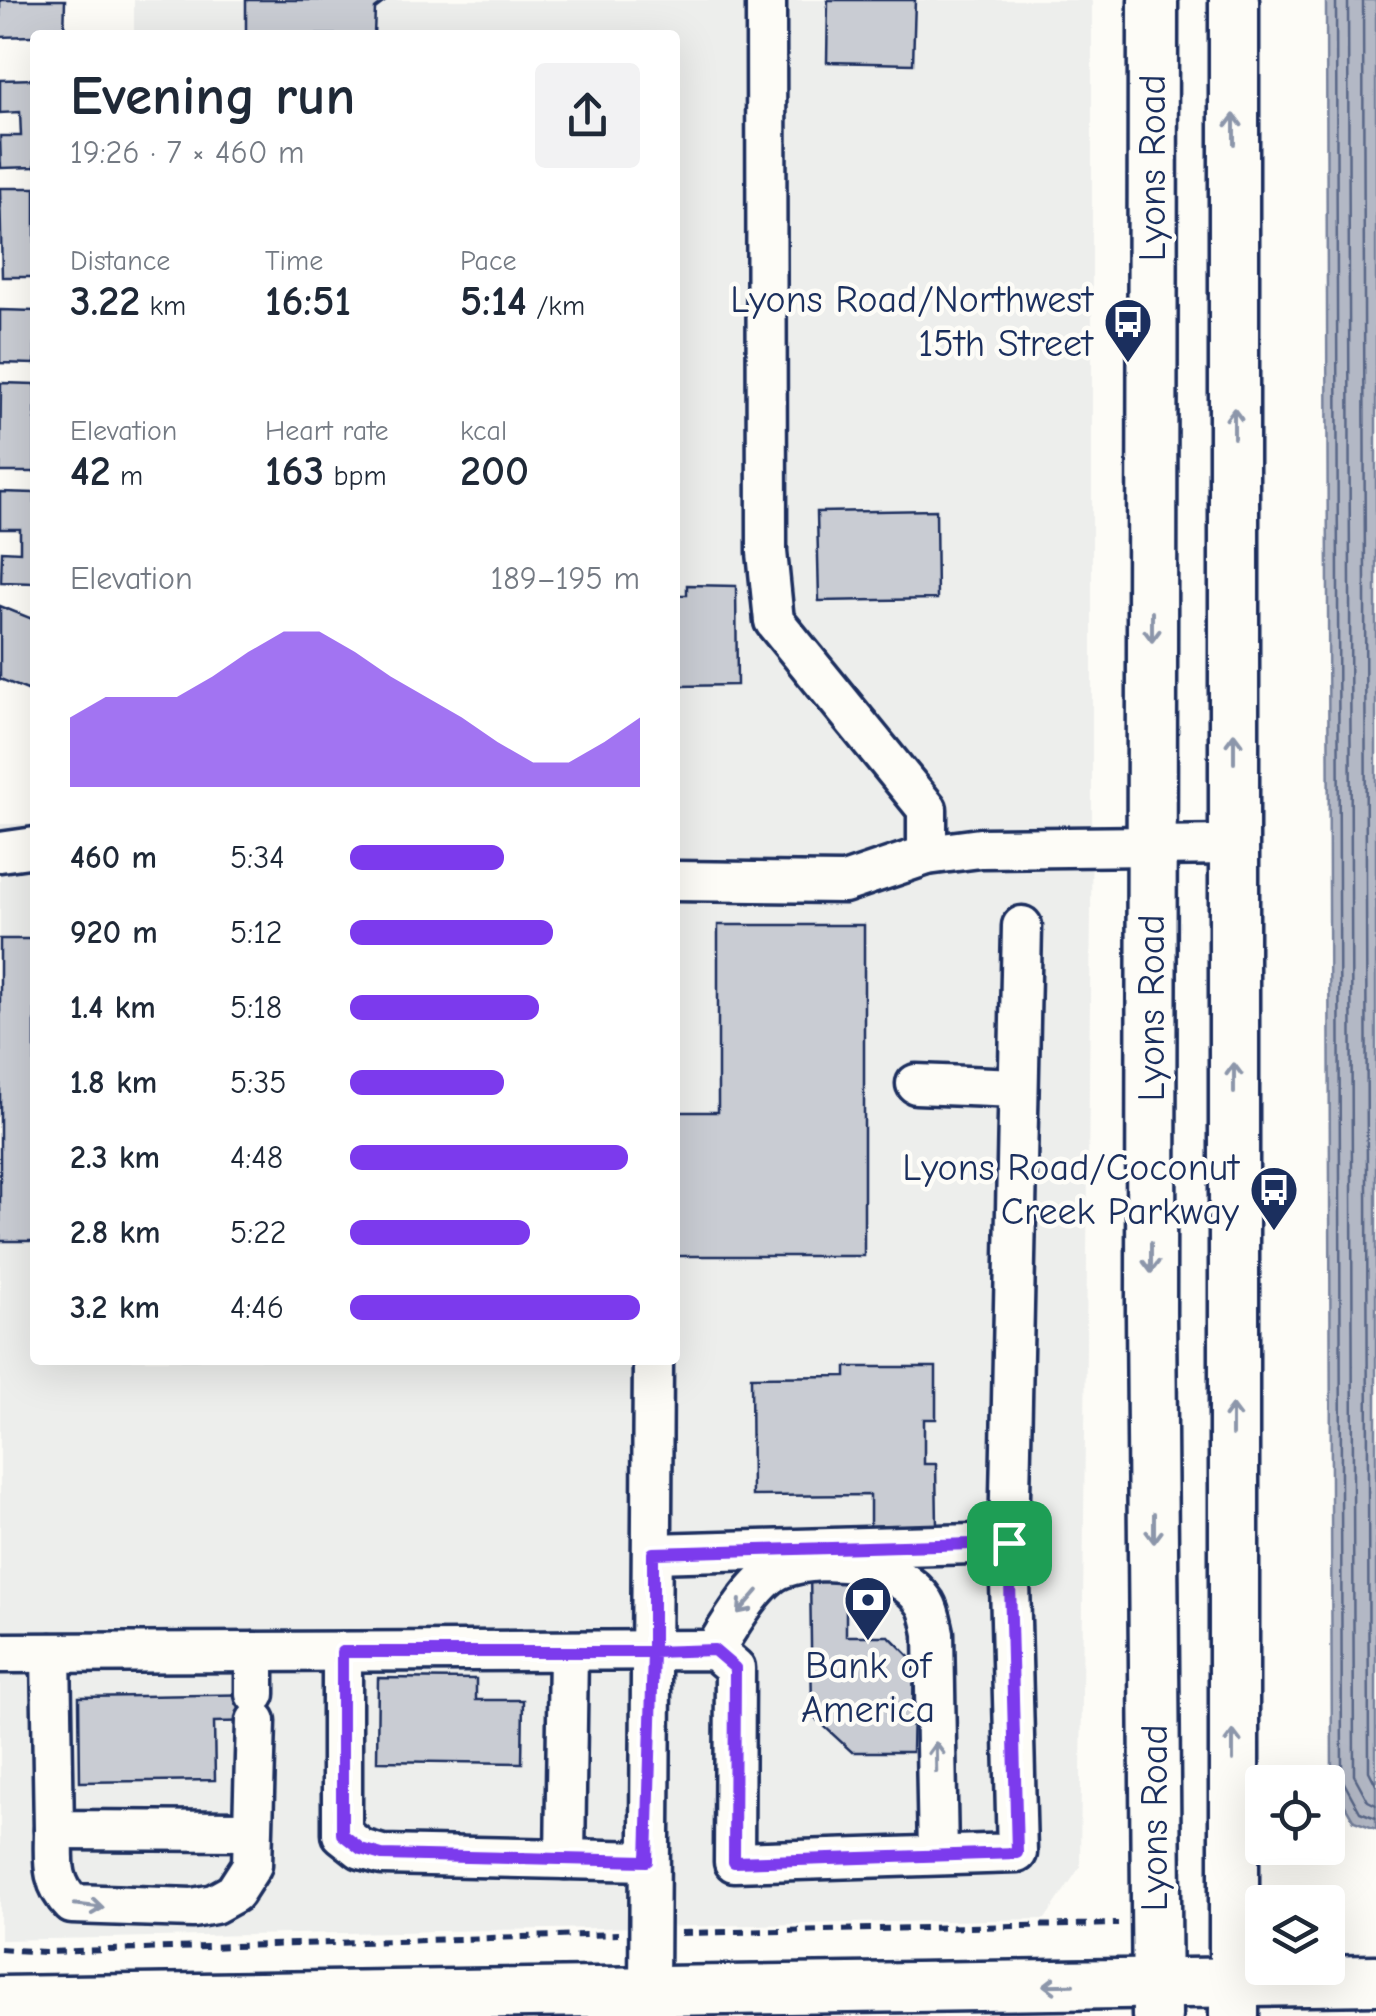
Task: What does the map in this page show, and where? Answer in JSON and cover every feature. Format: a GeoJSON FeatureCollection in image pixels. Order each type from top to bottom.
{"type":"FeatureCollection","features":[{"type":"Feature","properties":{"kind":"main road","name":"Lyons Road"},"geometry":{"type":"LineString","coordinates":[[1153,0],[1156,2000]]}},
{"type":"Feature","properties":{"kind":"main road","name":"Lyons Road"},"geometry":{"type":"LineString","coordinates":[[1234,0],[1234,1999]]}},
{"type":"Feature","properties":{"kind":"main road"},"geometry":{"type":"LineString","coordinates":[[0,2001],[649,1992],[1234,1999],[1376,1980]]}},
{"type":"Feature","properties":{"kind":"lane"},"geometry":{"type":"LineString","coordinates":[[766,0],[767,552],[774,621],[927,809],[927,855]]}},
{"type":"Feature","properties":{"kind":"lane"},"geometry":{"type":"LineString","coordinates":[[680,881],[844,883],[927,855],[980,848],[1234,845]]}},
{"type":"Feature","properties":{"kind":"lane"},"geometry":{"type":"LineString","coordinates":[[0,852],[30,848]]}},
{"type":"Feature","properties":{"kind":"lane"},"geometry":{"type":"LineString","coordinates":[[0,1653],[714,1650],[735,1668],[734,1862],[1017,1853],[1009,1543],[1022,926]]}},
{"type":"Feature","properties":{"kind":"lane"},"geometry":{"type":"LineString","coordinates":[[916,1084],[1018,1088]]}},
{"type":"Feature","properties":{"kind":"lane"},"geometry":{"type":"LineString","coordinates":[[649,1992],[652,1365]]}},
{"type":"Feature","properties":{"kind":"lane"},"geometry":{"type":"LineString","coordinates":[[653,1553],[1009,1543]]}},
{"type":"Feature","properties":{"kind":"lane"},"geometry":{"type":"LineString","coordinates":[[714,1650],[744,1604],[780,1568],[838,1561],[884,1571],[908,1586],[926,1604],[934,1633],[938,1855]]}},
{"type":"Feature","properties":{"kind":"lane"},"geometry":{"type":"LineString","coordinates":[[51,1653],[54,1876],[58,1890],[72,1904],[193,1908],[214,1904],[246,1880],[252,1864],[256,1652]]}},
{"type":"Feature","properties":{"kind":"lane"},"geometry":{"type":"LineString","coordinates":[[342,1652],[342,1834],[361,1849],[382,1855],[647,1861]]}},
{"type":"Feature","properties":{"kind":"lane"},"geometry":{"type":"LineString","coordinates":[[565,1859],[568,1652]]}},
{"type":"Feature","properties":{"kind":"lane"},"geometry":{"type":"LineString","coordinates":[[54,1830],[252,1831]]}},
{"type":"Feature","properties":{"kind":"path"},"geometry":{"type":"LineString","coordinates":[[0,1949],[45,1952],[648,1934],[1056,1927]]}},
{"type":"Feature","properties":{"kind":"shaded area"},"geometry":{"type":"Polygon","coordinates":[[[134,0],[1092,0],[1092,824],[1080,1867],[1045,1919],[0,1940],[0,824],[30,824],[30,1365],[680,1365],[680,30],[134,30],[134,0]]]}},
{"type":"Feature","properties":{"kind":"water"},"geometry":{"type":"Polygon","coordinates":[[[1326,0],[1376,0],[1376,1829],[1354,1821],[1345,1805],[1345,1765],[1332,1765],[1326,0]]]}},
{"type":"Feature","properties":{"kind":"building"},"geometry":{"type":"Polygon","coordinates":[[[0,0],[65,0],[64,30],[30,30],[30,36],[0,37],[0,0]]]}},
{"type":"Feature","properties":{"kind":"building"},"geometry":{"type":"Polygon","coordinates":[[[246,0],[387,0],[375,9],[374,30],[246,30],[246,0]]]}},
{"type":"Feature","properties":{"kind":"building"},"geometry":{"type":"Polygon","coordinates":[[[828,0],[915,0],[913,64],[827,62],[828,0]]]}},
{"type":"Feature","properties":{"kind":"building"},"geometry":{"type":"Polygon","coordinates":[[[30,79],[30,167],[1,168],[0,136],[21,136],[20,112],[0,113],[0,80],[30,79]]]}},
{"type":"Feature","properties":{"kind":"building"},"geometry":{"type":"Polygon","coordinates":[[[0,188],[30,188],[30,277],[2,277],[0,188]]]}},
{"type":"Feature","properties":{"kind":"building"},"geometry":{"type":"Polygon","coordinates":[[[0,310],[30,311],[30,364],[0,363],[0,310]]]}},
{"type":"Feature","properties":{"kind":"building"},"geometry":{"type":"Polygon","coordinates":[[[1,383],[30,384],[30,472],[0,472],[1,383]]]}},
{"type":"Feature","properties":{"kind":"building"},"geometry":{"type":"Polygon","coordinates":[[[0,492],[30,493],[30,583],[1,582],[2,551],[20,552],[20,529],[0,529],[0,492]]]}},
{"type":"Feature","properties":{"kind":"building"},"geometry":{"type":"Polygon","coordinates":[[[936,510],[937,599],[819,601],[817,512],[936,510]]]}},
{"type":"Feature","properties":{"kind":"building"},"geometry":{"type":"Polygon","coordinates":[[[687,585],[736,586],[737,685],[680,686],[680,595],[687,595],[687,585]]]}},
{"type":"Feature","properties":{"kind":"building"},"geometry":{"type":"Polygon","coordinates":[[[0,606],[30,618],[30,691],[0,679],[0,606]]]}},
{"type":"Feature","properties":{"kind":"building"},"geometry":{"type":"Polygon","coordinates":[[[718,925],[864,925],[864,1256],[680,1256],[680,1112],[718,1112],[718,925]]]}},
{"type":"Feature","properties":{"kind":"building"},"geometry":{"type":"Polygon","coordinates":[[[0,939],[30,939],[30,1241],[0,1241],[0,939]]]}},
{"type":"Feature","properties":{"kind":"building"},"geometry":{"type":"Polygon","coordinates":[[[846,1367],[936,1367],[936,1419],[924,1419],[924,1464],[936,1464],[937,1526],[870,1526],[870,1495],[752,1496],[751,1377],[846,1376],[846,1367]]]}},
{"type":"Feature","properties":{"kind":"building"},"geometry":{"type":"Polygon","coordinates":[[[810,1570],[846,1570],[846,1636],[889,1636],[914,1661],[912,1752],[852,1752],[812,1715],[810,1570]]]}},
{"type":"Feature","properties":{"kind":"building"},"geometry":{"type":"Polygon","coordinates":[[[378,1678],[476,1679],[476,1700],[523,1700],[522,1763],[377,1761],[378,1678]]]}},
{"type":"Feature","properties":{"kind":"building"},"geometry":{"type":"Polygon","coordinates":[[[269,1694],[269,1721],[214,1722],[215,1780],[80,1782],[79,1697],[269,1694]]]}},
{"type":"Feature","properties":{"kind":"place","name":"Lyons Road/Northwest 15th Street"},"geometry":{"type":"Point","coordinates":[1128,364]}},
{"type":"Feature","properties":{"kind":"place","name":"Lyons Road/Coconut Creek Parkway"},"geometry":{"type":"Point","coordinates":[1274,1232]}},
{"type":"Feature","properties":{"kind":"place","name":"Bank of America"},"geometry":{"type":"Point","coordinates":[868,1642]}},
{"type":"Feature","properties":{"kind":"route"},"geometry":{"type":"LineString","coordinates":[[1009,1543],[653,1553],[653,1652],[342,1652],[342,1834],[361,1849],[382,1855],[647,1861],[653,1652],[714,1650],[735,1668],[734,1862],[1017,1853],[1009,1543]]}}]}
